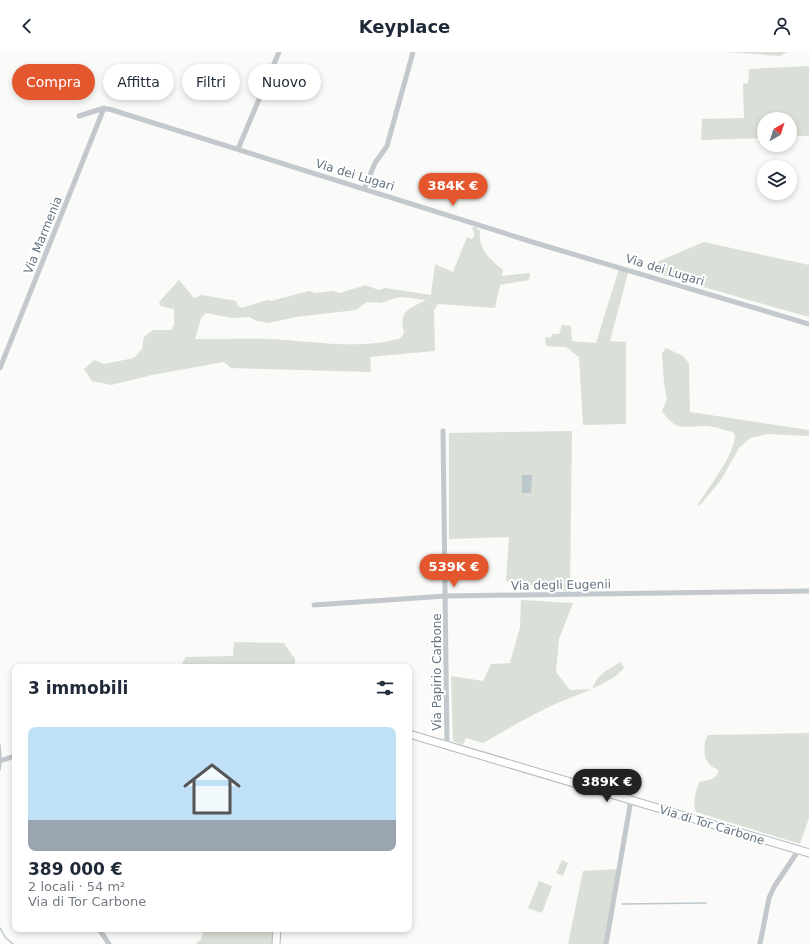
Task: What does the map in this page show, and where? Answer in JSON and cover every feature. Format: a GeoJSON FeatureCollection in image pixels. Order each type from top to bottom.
{"type":"FeatureCollection","features":[{"type":"Feature","properties":{"kind":"main road","name":"Via di Tor Carbone"},"geometry":{"type":"LineString","coordinates":[[412,735],[447,744],[798,851],[809,853]]}},
{"type":"Feature","properties":{"kind":"main road"},"geometry":{"type":"LineString","coordinates":[[276,944],[277,932]]}},
{"type":"Feature","properties":{"kind":"street"},"geometry":{"type":"LineString","coordinates":[[238,149],[279,52]]}},
{"type":"Feature","properties":{"kind":"street"},"geometry":{"type":"LineString","coordinates":[[364,188],[375,164],[387,146],[413,52]]}},
{"type":"Feature","properties":{"kind":"street"},"geometry":{"type":"LineString","coordinates":[[79,116],[104,108]]}},
{"type":"Feature","properties":{"kind":"street","name":"Via dei Lugari"},"geometry":{"type":"LineString","coordinates":[[104,108],[364,188],[542,245],[809,324]]}},
{"type":"Feature","properties":{"kind":"street","name":"Via Marmenia"},"geometry":{"type":"LineString","coordinates":[[0,368],[104,108]]}},
{"type":"Feature","properties":{"kind":"street","name":"Via Papirio Carbone"},"geometry":{"type":"LineString","coordinates":[[443,431],[447,744]]}},
{"type":"Feature","properties":{"kind":"street","name":"Via degli Eugenii"},"geometry":{"type":"LineString","coordinates":[[314,605],[446,596],[809,591]]}},
{"type":"Feature","properties":{"kind":"street"},"geometry":{"type":"LineString","coordinates":[[0,761],[12,757]]}},
{"type":"Feature","properties":{"kind":"street"},"geometry":{"type":"LineString","coordinates":[[606,944],[631,800]]}},
{"type":"Feature","properties":{"kind":"street"},"geometry":{"type":"LineString","coordinates":[[760,944],[769,898],[774,887],[798,851]]}},
{"type":"Feature","properties":{"kind":"street"},"geometry":{"type":"LineString","coordinates":[[101,932],[109,944]]}},
{"type":"Feature","properties":{"kind":"shaded area"},"geometry":{"type":"Polygon","coordinates":[[[727,52],[787,52],[780,56],[727,52]]]}},
{"type":"Feature","properties":{"kind":"shaded area"},"geometry":{"type":"Polygon","coordinates":[[[809,66],[809,136],[797,136],[797,112],[757,112],[757,138],[701,140],[702,119],[744,118],[743,84],[748,83],[749,69],[809,66]]]}},
{"type":"Feature","properties":{"kind":"shaded area"},"geometry":{"type":"Polygon","coordinates":[[[475,226],[480,231],[483,249],[489,258],[503,270],[502,276],[530,273],[529,280],[500,285],[495,308],[438,304],[434,310],[435,351],[370,357],[371,372],[231,368],[224,362],[152,375],[111,385],[92,381],[84,369],[94,360],[104,364],[134,358],[142,349],[144,337],[153,330],[171,330],[174,325],[174,309],[161,306],[159,302],[179,280],[194,298],[202,295],[236,301],[238,306],[242,308],[267,300],[271,301],[309,291],[316,293],[332,291],[340,293],[365,285],[379,290],[385,288],[431,295],[435,264],[453,272],[467,237],[472,239],[475,235],[472,228],[475,226]],[[402,297],[381,303],[367,302],[356,310],[296,317],[268,323],[257,321],[249,317],[232,318],[206,313],[201,318],[195,339],[276,339],[330,344],[359,344],[387,341],[401,338],[404,332],[404,315],[410,309],[426,300],[402,297]]]}},
{"type":"Feature","properties":{"kind":"shaded area"},"geometry":{"type":"Polygon","coordinates":[[[704,242],[809,265],[809,317],[654,273],[652,269],[659,261],[704,242]]]}},
{"type":"Feature","properties":{"kind":"shaded area"},"geometry":{"type":"Polygon","coordinates":[[[619,269],[628,273],[610,341],[626,342],[626,424],[583,425],[579,357],[566,347],[546,346],[545,337],[551,338],[552,334],[559,334],[562,325],[571,326],[572,341],[596,343],[619,269]]]}},
{"type":"Feature","properties":{"kind":"shaded area"},"geometry":{"type":"Polygon","coordinates":[[[666,348],[683,356],[689,363],[690,412],[809,430],[809,436],[768,434],[750,438],[739,448],[721,480],[701,504],[697,506],[720,472],[734,444],[735,436],[733,432],[712,427],[685,427],[676,425],[667,418],[662,411],[667,399],[664,383],[662,353],[666,348]]]}},
{"type":"Feature","properties":{"kind":"shaded area"},"geometry":{"type":"Polygon","coordinates":[[[572,431],[570,592],[506,581],[509,537],[449,539],[449,433],[572,431]]]}},
{"type":"Feature","properties":{"kind":"shaded area"},"geometry":{"type":"Polygon","coordinates":[[[522,475],[532,475],[531,493],[522,493],[522,475]]]}},
{"type":"Feature","properties":{"kind":"shaded area"},"geometry":{"type":"Polygon","coordinates":[[[521,600],[573,603],[559,639],[556,672],[570,690],[592,689],[542,710],[483,743],[466,738],[463,745],[453,741],[451,676],[483,681],[491,664],[510,663],[520,627],[521,600]]]}},
{"type":"Feature","properties":{"kind":"shaded area"},"geometry":{"type":"Polygon","coordinates":[[[234,642],[284,643],[295,659],[295,664],[182,664],[186,657],[233,656],[234,642]]]}},
{"type":"Feature","properties":{"kind":"shaded area"},"geometry":{"type":"Polygon","coordinates":[[[620,662],[624,667],[619,673],[592,689],[599,676],[620,662]]]}},
{"type":"Feature","properties":{"kind":"shaded area"},"geometry":{"type":"Polygon","coordinates":[[[809,733],[809,818],[800,844],[696,812],[694,801],[699,782],[712,779],[718,773],[718,770],[709,764],[705,755],[705,744],[708,735],[809,733]]]}},
{"type":"Feature","properties":{"kind":"shaded area"},"geometry":{"type":"Polygon","coordinates":[[[562,860],[568,863],[563,876],[556,873],[562,860]]]}},
{"type":"Feature","properties":{"kind":"shaded area"},"geometry":{"type":"Polygon","coordinates":[[[618,869],[604,944],[568,944],[583,871],[618,869]]]}},
{"type":"Feature","properties":{"kind":"shaded area"},"geometry":{"type":"Polygon","coordinates":[[[539,881],[552,886],[542,913],[528,908],[539,881]]]}},
{"type":"Feature","properties":{"kind":"shaded area"},"geometry":{"type":"Polygon","coordinates":[[[203,932],[273,932],[272,944],[195,944],[201,940],[203,932]]]}},
{"type":"Feature","properties":{"kind":"waterway"},"geometry":{"type":"LineString","coordinates":[[0,745],[1,759]]}},
{"type":"Feature","properties":{"kind":"waterway"},"geometry":{"type":"LineString","coordinates":[[0,770],[1,762]]}},
{"type":"Feature","properties":{"kind":"waterway"},"geometry":{"type":"LineString","coordinates":[[622,904],[706,903]]}},
{"type":"Feature","properties":{"kind":"waterway"},"geometry":{"type":"LineString","coordinates":[[0,928],[5,937],[13,944]]}}]}
